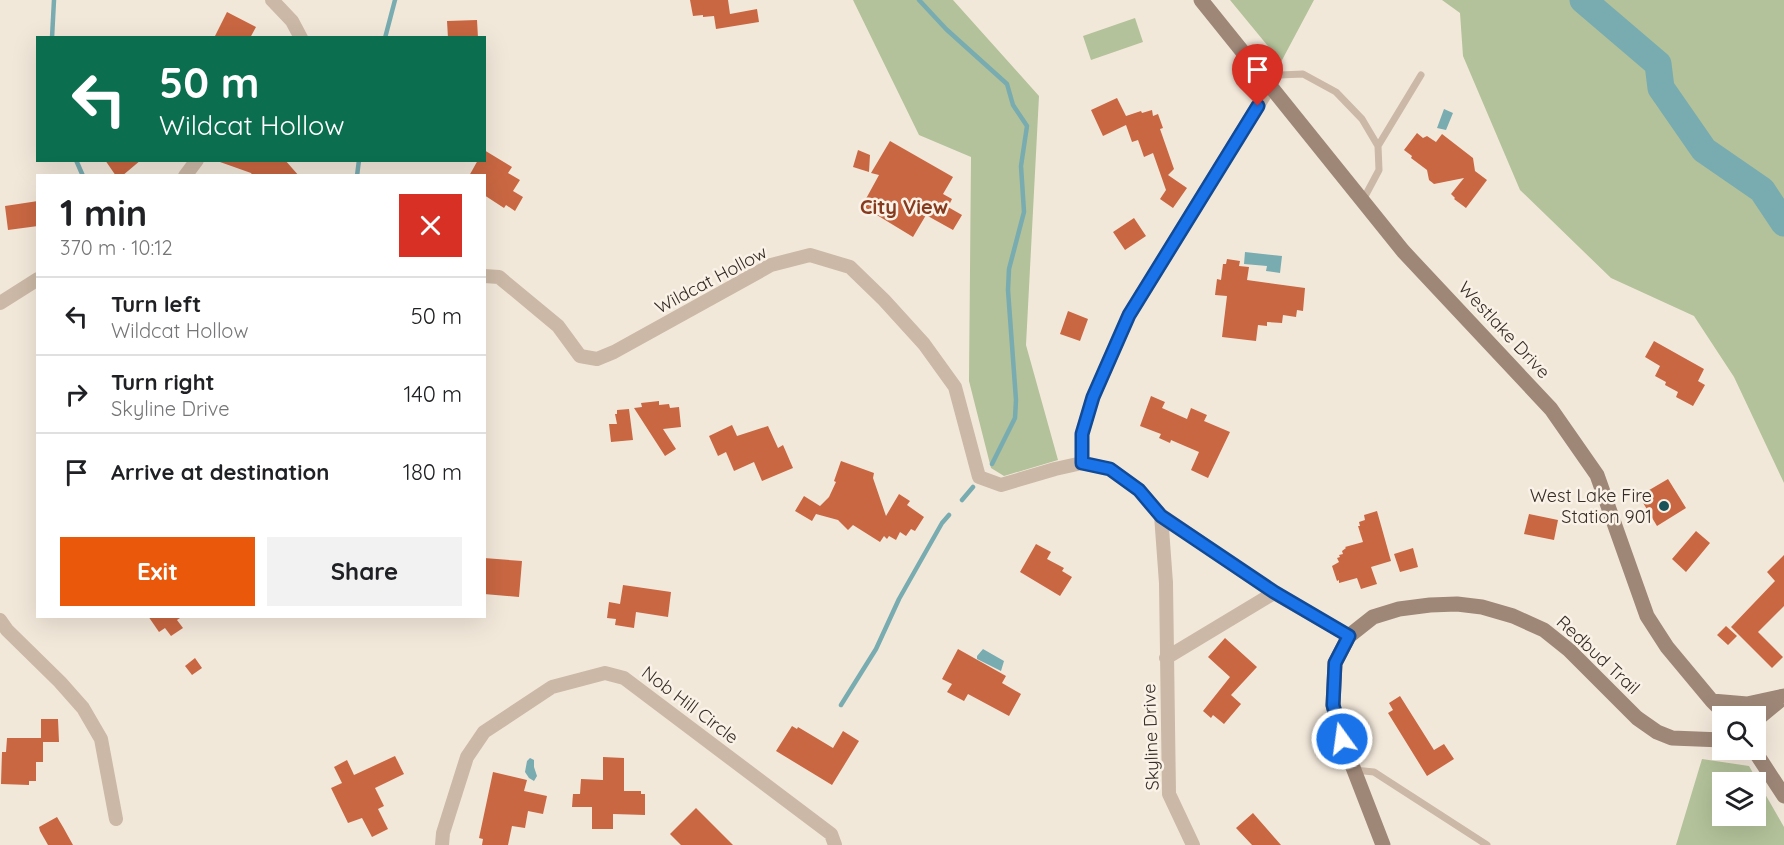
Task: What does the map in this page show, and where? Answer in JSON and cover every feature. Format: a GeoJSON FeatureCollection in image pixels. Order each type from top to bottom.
{"type":"FeatureCollection","features":[{"type":"Feature","properties":{"kind":"street"},"geometry":{"type":"LineString","coordinates":[[272,0],[292,21],[300,36]]}},
{"type":"Feature","properties":{"kind":"street","name":"Westlake Drive"},"geometry":{"type":"LineString","coordinates":[[1201,0],[1403,251],[1551,409],[1597,475],[1647,616],[1667,647],[1717,706]]}},
{"type":"Feature","properties":{"kind":"street"},"geometry":{"type":"LineString","coordinates":[[1082,463],[1082,434],[1093,397],[1129,315],[1270,86]]}},
{"type":"Feature","properties":{"kind":"street","name":"Wildcat Hollow"},"geometry":{"type":"LineString","coordinates":[[486,276],[499,277],[558,326],[580,356],[597,359],[614,352],[771,265],[810,255],[850,267],[924,344],[955,387],[979,477],[1001,485],[1082,463],[1110,469],[1139,490],[1161,516],[1274,592],[1349,636]]}},
{"type":"Feature","properties":{"kind":"street"},"geometry":{"type":"LineString","coordinates":[[0,303],[36,280]]}},
{"type":"Feature","properties":{"kind":"street","name":"Skyline Drive"},"geometry":{"type":"LineString","coordinates":[[1161,516],[1166,583],[1169,794],[1193,845]]}},
{"type":"Feature","properties":{"kind":"street","name":"Skyline Drive"},"geometry":{"type":"LineString","coordinates":[[1166,658],[1274,592]]}},
{"type":"Feature","properties":{"kind":"street","name":"Redbud Trail"},"geometry":{"type":"LineString","coordinates":[[1383,845],[1342,739],[1333,705],[1335,663],[1349,636],[1372,616],[1399,609],[1457,604],[1513,616],[1544,630],[1569,650],[1637,718],[1657,732],[1672,738],[1712,740]]}},
{"type":"Feature","properties":{"kind":"street"},"geometry":{"type":"LineString","coordinates":[[0,620],[7,630],[60,682],[89,718],[101,739],[116,819]]}},
{"type":"Feature","properties":{"kind":"street","name":"Nob Hill Circle"},"geometry":{"type":"LineString","coordinates":[[442,845],[443,833],[466,757],[484,732],[552,687],[605,673],[624,678],[720,749],[831,834],[835,845]]}},
{"type":"Feature","properties":{"kind":"street"},"geometry":{"type":"LineString","coordinates":[[1712,701],[1747,704],[1784,697]]}},
{"type":"Feature","properties":{"kind":"street"},"geometry":{"type":"LineString","coordinates":[[1766,712],[1784,697]]}},
{"type":"Feature","properties":{"kind":"street"},"geometry":{"type":"LineString","coordinates":[[1761,760],[1784,796]]}},
{"type":"Feature","properties":{"kind":"lane"},"geometry":{"type":"LineString","coordinates":[[1270,86],[1280,75],[1303,74],[1336,92],[1362,119],[1378,146],[1379,170],[1362,200]]}},
{"type":"Feature","properties":{"kind":"lane"},"geometry":{"type":"LineString","coordinates":[[1378,146],[1421,75]]}},
{"type":"Feature","properties":{"kind":"lane"},"geometry":{"type":"LineString","coordinates":[[1354,770],[1374,772],[1487,845]]}},
{"type":"Feature","properties":{"kind":"green space"},"geometry":{"type":"Polygon","coordinates":[[[853,0],[953,0],[1039,96],[1026,345],[1058,460],[1004,476],[991,468],[969,381],[971,157],[919,135],[853,0]]]}},
{"type":"Feature","properties":{"kind":"green space"},"geometry":{"type":"Polygon","coordinates":[[[1230,0],[1314,0],[1281,62],[1230,0]]]}},
{"type":"Feature","properties":{"kind":"green space"},"geometry":{"type":"Polygon","coordinates":[[[1442,0],[1784,0],[1784,483],[1734,377],[1694,316],[1611,278],[1520,190],[1463,56],[1460,13],[1442,0]]]}},
{"type":"Feature","properties":{"kind":"green space"},"geometry":{"type":"Polygon","coordinates":[[[1135,18],[1143,42],[1091,60],[1083,36],[1135,18]]]}},
{"type":"Feature","properties":{"kind":"green space"},"geometry":{"type":"Polygon","coordinates":[[[1702,759],[1749,766],[1752,772],[1712,772],[1712,826],[1766,826],[1766,796],[1784,827],[1784,845],[1676,845],[1702,759]]]}},
{"type":"Feature","properties":{"kind":"water"},"geometry":{"type":"Polygon","coordinates":[[[1444,109],[1453,113],[1446,130],[1437,128],[1444,109]]]}},
{"type":"Feature","properties":{"kind":"water"},"geometry":{"type":"Polygon","coordinates":[[[1245,252],[1282,256],[1280,273],[1266,271],[1267,266],[1244,264],[1245,252]]]}},
{"type":"Feature","properties":{"kind":"water"},"geometry":{"type":"Polygon","coordinates":[[[983,649],[1004,661],[1001,671],[977,659],[983,649]]]}},
{"type":"Feature","properties":{"kind":"water"},"geometry":{"type":"Polygon","coordinates":[[[530,758],[534,760],[537,776],[534,781],[525,772],[527,761],[530,758]]]}},
{"type":"Feature","properties":{"kind":"building"},"geometry":{"type":"Polygon","coordinates":[[[690,0],[728,0],[730,14],[757,9],[759,22],[716,29],[714,16],[693,16],[690,0]]]}},
{"type":"Feature","properties":{"kind":"building"},"geometry":{"type":"Polygon","coordinates":[[[227,12],[256,27],[251,36],[215,36],[227,12]]]}},
{"type":"Feature","properties":{"kind":"building"},"geometry":{"type":"Polygon","coordinates":[[[477,20],[478,36],[448,36],[447,21],[477,20]]]}},
{"type":"Feature","properties":{"kind":"building"},"geometry":{"type":"Polygon","coordinates":[[[1117,98],[1126,116],[1152,110],[1153,116],[1158,114],[1163,128],[1160,129],[1174,169],[1168,175],[1187,188],[1173,208],[1160,199],[1166,190],[1153,153],[1144,157],[1138,140],[1132,142],[1126,125],[1103,136],[1091,110],[1117,98]]]}},
{"type":"Feature","properties":{"kind":"building"},"geometry":{"type":"Polygon","coordinates":[[[1417,133],[1423,138],[1427,136],[1436,142],[1442,134],[1473,158],[1475,171],[1487,180],[1466,208],[1451,194],[1464,178],[1434,184],[1429,180],[1427,170],[1404,150],[1417,133]]]}},
{"type":"Feature","properties":{"kind":"building"},"geometry":{"type":"Polygon","coordinates":[[[890,141],[953,177],[943,194],[952,199],[948,207],[962,215],[953,230],[926,215],[913,237],[862,206],[879,175],[871,173],[890,141]]]}},
{"type":"Feature","properties":{"kind":"building"},"geometry":{"type":"Polygon","coordinates":[[[858,150],[870,155],[869,172],[853,167],[858,150]]]}},
{"type":"Feature","properties":{"kind":"building"},"geometry":{"type":"Polygon","coordinates":[[[486,151],[512,167],[508,173],[520,180],[513,191],[523,197],[515,211],[506,205],[504,208],[486,196],[486,174],[470,174],[477,162],[486,162],[486,151]]]}},
{"type":"Feature","properties":{"kind":"building"},"geometry":{"type":"Polygon","coordinates":[[[106,162],[139,162],[124,174],[115,174],[106,162]]]}},
{"type":"Feature","properties":{"kind":"building"},"geometry":{"type":"Polygon","coordinates":[[[220,162],[287,162],[297,174],[252,174],[220,162]]]}},
{"type":"Feature","properties":{"kind":"building"},"geometry":{"type":"Polygon","coordinates":[[[36,201],[36,226],[8,230],[5,206],[36,201]]]}},
{"type":"Feature","properties":{"kind":"building"},"geometry":{"type":"Polygon","coordinates":[[[1134,218],[1146,236],[1125,250],[1113,232],[1134,218]]]}},
{"type":"Feature","properties":{"kind":"building"},"geometry":{"type":"Polygon","coordinates":[[[1227,259],[1240,261],[1239,266],[1249,267],[1247,280],[1305,288],[1303,311],[1297,310],[1296,317],[1283,315],[1282,323],[1267,322],[1267,326],[1258,325],[1256,341],[1222,337],[1227,296],[1215,295],[1217,279],[1221,280],[1223,264],[1226,264],[1227,259]]]}},
{"type":"Feature","properties":{"kind":"building"},"geometry":{"type":"Polygon","coordinates":[[[1068,311],[1088,319],[1080,341],[1060,334],[1068,311]]]}},
{"type":"Feature","properties":{"kind":"building"},"geometry":{"type":"Polygon","coordinates":[[[1654,341],[1704,369],[1698,381],[1705,385],[1693,406],[1676,397],[1678,392],[1655,376],[1660,366],[1645,357],[1654,341]]]}},
{"type":"Feature","properties":{"kind":"building"},"geometry":{"type":"Polygon","coordinates":[[[1151,396],[1165,402],[1162,408],[1187,419],[1191,408],[1207,415],[1204,421],[1230,432],[1208,478],[1191,470],[1199,452],[1171,440],[1170,443],[1159,438],[1161,434],[1140,426],[1151,396]]]}},
{"type":"Feature","properties":{"kind":"building"},"geometry":{"type":"Polygon","coordinates":[[[659,401],[659,405],[669,404],[670,408],[679,407],[681,427],[663,429],[676,449],[665,456],[634,408],[642,407],[641,403],[659,401]]]}},
{"type":"Feature","properties":{"kind":"building"},"geometry":{"type":"Polygon","coordinates":[[[629,409],[633,440],[611,442],[609,424],[617,424],[615,414],[617,410],[629,409]]]}},
{"type":"Feature","properties":{"kind":"building"},"geometry":{"type":"Polygon","coordinates":[[[732,425],[737,436],[768,426],[778,448],[783,445],[793,468],[762,481],[754,462],[734,471],[726,452],[718,456],[709,436],[732,425]]]}},
{"type":"Feature","properties":{"kind":"building"},"geometry":{"type":"Polygon","coordinates":[[[841,461],[874,473],[873,478],[886,516],[899,494],[910,501],[907,505],[924,517],[915,531],[911,529],[906,536],[900,532],[896,540],[889,536],[887,539],[884,536],[880,542],[853,525],[848,530],[838,520],[816,514],[812,521],[795,511],[804,496],[820,506],[829,497],[836,482],[834,481],[841,461]]]}},
{"type":"Feature","properties":{"kind":"building"},"geometry":{"type":"Polygon","coordinates":[[[1668,479],[1686,508],[1657,526],[1639,496],[1668,479]]]}},
{"type":"Feature","properties":{"kind":"building"},"geometry":{"type":"Polygon","coordinates":[[[1377,511],[1391,561],[1371,567],[1377,584],[1361,589],[1357,578],[1339,583],[1332,566],[1339,562],[1337,558],[1343,554],[1345,547],[1363,542],[1359,522],[1365,520],[1364,515],[1377,511]]]}},
{"type":"Feature","properties":{"kind":"building"},"geometry":{"type":"Polygon","coordinates":[[[1529,514],[1558,520],[1554,540],[1524,534],[1529,514]]]}},
{"type":"Feature","properties":{"kind":"building"},"geometry":{"type":"Polygon","coordinates":[[[1696,531],[1710,543],[1686,572],[1672,559],[1696,531]]]}},
{"type":"Feature","properties":{"kind":"building"},"geometry":{"type":"Polygon","coordinates":[[[1036,544],[1051,552],[1047,559],[1064,568],[1062,571],[1072,577],[1060,596],[1020,572],[1036,544]]]}},
{"type":"Feature","properties":{"kind":"building"},"geometry":{"type":"Polygon","coordinates":[[[1413,548],[1418,567],[1400,572],[1394,554],[1413,548]]]}},
{"type":"Feature","properties":{"kind":"building"},"geometry":{"type":"Polygon","coordinates":[[[1784,555],[1784,606],[1758,632],[1783,657],[1772,668],[1731,627],[1775,581],[1767,572],[1784,555]]]}},
{"type":"Feature","properties":{"kind":"building"},"geometry":{"type":"Polygon","coordinates":[[[486,558],[522,561],[519,597],[486,594],[486,558]]]}},
{"type":"Feature","properties":{"kind":"building"},"geometry":{"type":"Polygon","coordinates":[[[623,585],[671,592],[668,617],[636,612],[634,628],[615,625],[616,619],[607,618],[609,602],[620,604],[623,585]]]}},
{"type":"Feature","properties":{"kind":"building"},"geometry":{"type":"Polygon","coordinates":[[[149,618],[180,618],[177,620],[183,628],[171,636],[165,628],[159,632],[149,618]]]}},
{"type":"Feature","properties":{"kind":"building"},"geometry":{"type":"Polygon","coordinates":[[[1726,626],[1737,636],[1728,645],[1717,635],[1726,626]]]}},
{"type":"Feature","properties":{"kind":"building"},"geometry":{"type":"Polygon","coordinates":[[[1225,638],[1257,667],[1231,695],[1241,704],[1224,724],[1213,715],[1211,718],[1203,711],[1230,677],[1208,657],[1225,638]]]}},
{"type":"Feature","properties":{"kind":"building"},"geometry":{"type":"Polygon","coordinates":[[[958,649],[1006,676],[1002,683],[1021,694],[1009,716],[968,694],[964,701],[947,692],[952,684],[942,679],[958,649]]]}},
{"type":"Feature","properties":{"kind":"building"},"geometry":{"type":"Polygon","coordinates":[[[195,658],[202,668],[192,675],[185,666],[195,658]]]}},
{"type":"Feature","properties":{"kind":"building"},"geometry":{"type":"Polygon","coordinates":[[[1400,696],[1434,750],[1444,744],[1454,759],[1427,776],[1388,713],[1393,710],[1389,703],[1400,696]]]}},
{"type":"Feature","properties":{"kind":"building"},"geometry":{"type":"Polygon","coordinates":[[[41,719],[58,719],[59,742],[43,742],[43,762],[36,762],[36,781],[29,781],[29,785],[1,784],[2,752],[6,752],[7,738],[41,738],[41,719]]]}},
{"type":"Feature","properties":{"kind":"building"},"geometry":{"type":"Polygon","coordinates":[[[792,726],[797,729],[798,727],[833,748],[843,731],[859,741],[832,785],[776,751],[792,726]]]}},
{"type":"Feature","properties":{"kind":"building"},"geometry":{"type":"Polygon","coordinates":[[[395,756],[404,774],[375,788],[384,806],[378,809],[388,829],[372,837],[362,818],[348,823],[331,788],[342,783],[334,767],[347,760],[354,775],[395,756]]]}},
{"type":"Feature","properties":{"kind":"building"},"geometry":{"type":"Polygon","coordinates":[[[603,757],[624,758],[624,791],[641,791],[641,794],[645,794],[645,815],[613,814],[613,829],[592,829],[592,807],[572,807],[573,794],[580,794],[581,779],[603,780],[603,757]]]}},
{"type":"Feature","properties":{"kind":"building"},"geometry":{"type":"Polygon","coordinates":[[[493,772],[527,780],[524,791],[547,796],[543,814],[528,811],[525,828],[512,826],[508,845],[482,845],[483,839],[479,838],[493,772]]]}},
{"type":"Feature","properties":{"kind":"building"},"geometry":{"type":"Polygon","coordinates":[[[696,808],[733,845],[681,845],[670,834],[696,808]]]}},
{"type":"Feature","properties":{"kind":"building"},"geometry":{"type":"Polygon","coordinates":[[[1253,813],[1281,845],[1252,845],[1236,828],[1253,813]]]}},
{"type":"Feature","properties":{"kind":"building"},"geometry":{"type":"Polygon","coordinates":[[[57,817],[73,845],[48,845],[40,831],[39,827],[57,817]]]}},
{"type":"Feature","properties":{"kind":"waterway"},"geometry":{"type":"LineString","coordinates":[[52,36],[54,0]]}},
{"type":"Feature","properties":{"kind":"waterway"},"geometry":{"type":"LineString","coordinates":[[386,36],[395,0]]}},
{"type":"Feature","properties":{"kind":"waterway"},"geometry":{"type":"LineString","coordinates":[[919,0],[946,29],[1007,84],[1013,105],[1027,126],[1021,166],[1024,212],[1009,269],[1008,290],[1016,400],[1015,418],[992,464]]}},
{"type":"Feature","properties":{"kind":"waterway"},"geometry":{"type":"LineString","coordinates":[[1583,0],[1658,64],[1661,88],[1704,150],[1762,190],[1784,223]]}},
{"type":"Feature","properties":{"kind":"waterway"},"geometry":{"type":"LineString","coordinates":[[77,162],[82,174]]}},
{"type":"Feature","properties":{"kind":"waterway"},"geometry":{"type":"LineString","coordinates":[[357,174],[359,162]]}},
{"type":"Feature","properties":{"kind":"waterway"},"geometry":{"type":"LineString","coordinates":[[962,500],[973,487]]}},
{"type":"Feature","properties":{"kind":"waterway"},"geometry":{"type":"LineString","coordinates":[[841,705],[876,649],[899,599],[942,523],[949,515]]}},
{"type":"Feature","properties":{"kind":"place","name":"West Lake Fire Station 901"},"geometry":{"type":"Point","coordinates":[1664,506]}},
{"type":"Feature","properties":{"kind":"district","name":"City View"},"geometry":{"type":"Point","coordinates":[904,207]}},
{"type":"Feature","properties":{"kind":"route"},"geometry":{"type":"LineString","coordinates":[[1258,106],[1129,315],[1093,397],[1082,434],[1082,463],[1110,469],[1139,490],[1161,516],[1274,592],[1349,636],[1335,663],[1333,705],[1342,739]]}}]}
